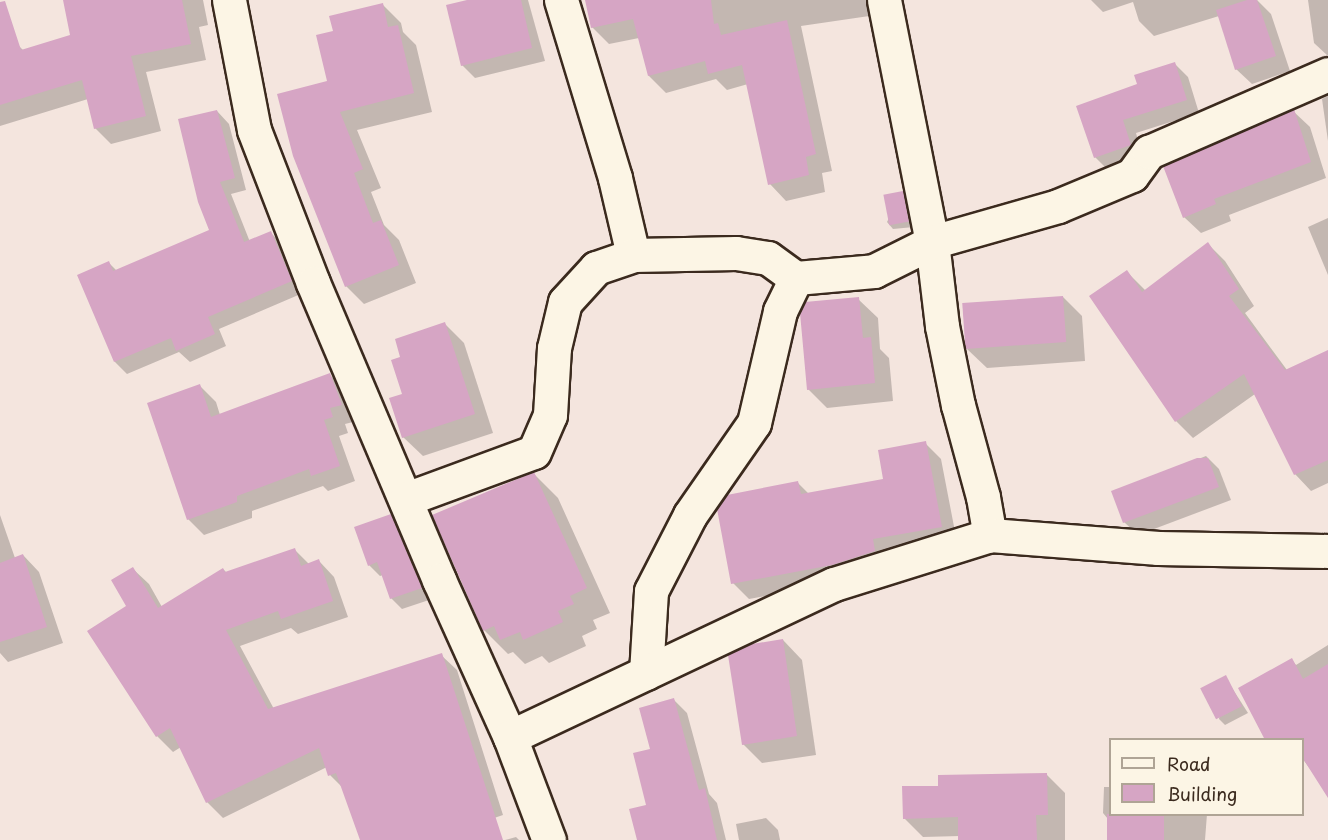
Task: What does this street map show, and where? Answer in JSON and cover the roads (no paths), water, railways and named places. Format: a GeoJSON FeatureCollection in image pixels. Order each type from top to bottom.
{"type":"FeatureCollection","features":[{"type":"Feature","properties":{"kind":"street"},"geometry":{"type":"LineString","coordinates":[[229,0],[254,130],[313,283],[510,737],[549,840]]}},
{"type":"Feature","properties":{"kind":"street"},"geometry":{"type":"LineString","coordinates":[[561,0],[615,178],[633,255]]}},
{"type":"Feature","properties":{"kind":"street"},"geometry":{"type":"LineString","coordinates":[[884,0],[932,242],[942,326],[958,405],[983,496],[990,535]]}},
{"type":"Feature","properties":{"kind":"street"},"geometry":{"type":"LineString","coordinates":[[406,499],[534,452],[550,415],[554,348],[565,302],[596,268],[633,255],[736,253],[768,258],[796,278],[874,271],[932,242],[1058,206],[1122,180],[1132,175],[1149,152],[1328,74]]}},
{"type":"Feature","properties":{"kind":"street"},"geometry":{"type":"LineString","coordinates":[[646,673],[651,591],[690,515],[754,423],[780,311],[796,278]]}},
{"type":"Feature","properties":{"kind":"street"},"geometry":{"type":"LineString","coordinates":[[510,737],[834,584],[990,535],[1158,549],[1328,551]]}}]}
